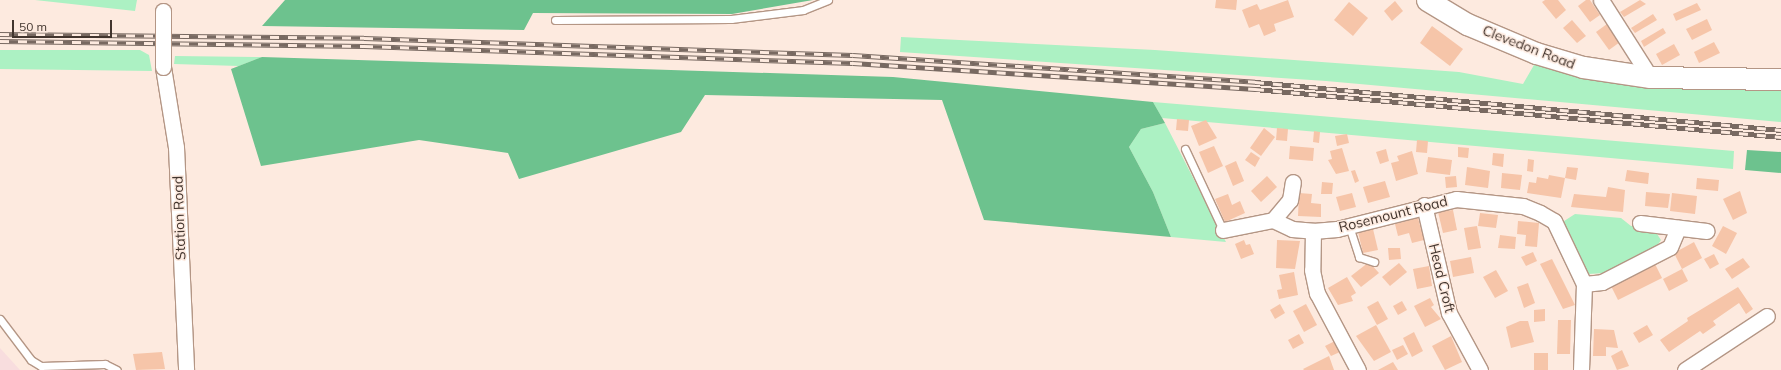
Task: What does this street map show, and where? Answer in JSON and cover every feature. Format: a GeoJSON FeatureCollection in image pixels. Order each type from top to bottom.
{"type":"FeatureCollection","features":[{"type":"Feature","properties":{"kind":"main road","name":"Clevedon Road"},"geometry":{"type":"LineString","coordinates":[[1427,0],[1467,24],[1536,53],[1583,67],[1650,77],[1781,79]]}},
{"type":"Feature","properties":{"kind":"street"},"geometry":{"type":"LineString","coordinates":[[1601,0],[1650,77]]}},
{"type":"Feature","properties":{"kind":"street","name":"Station Road"},"geometry":{"type":"LineString","coordinates":[[164,5],[163,67],[176,147],[186,370]]}},
{"type":"Feature","properties":{"kind":"street"},"geometry":{"type":"LineString","coordinates":[[1223,230],[1273,220],[1290,200],[1292,182]]}},
{"type":"Feature","properties":{"kind":"street","name":"Rosemount Road"},"geometry":{"type":"LineString","coordinates":[[1273,220],[1292,229],[1313,231],[1349,226],[1424,204],[1456,198],[1523,206],[1540,213],[1554,221],[1584,284],[1581,370]]}},
{"type":"Feature","properties":{"kind":"street","name":"Head Croft"},"geometry":{"type":"LineString","coordinates":[[1424,204],[1449,312],[1480,370]]}},
{"type":"Feature","properties":{"kind":"street"},"geometry":{"type":"LineString","coordinates":[[1640,223],[1707,231]]}},
{"type":"Feature","properties":{"kind":"street"},"geometry":{"type":"LineString","coordinates":[[1584,284],[1602,282],[1670,247],[1678,228]]}},
{"type":"Feature","properties":{"kind":"street"},"geometry":{"type":"LineString","coordinates":[[1313,231],[1312,270],[1316,293],[1358,370]]}},
{"type":"Feature","properties":{"kind":"street"},"geometry":{"type":"LineString","coordinates":[[1686,370],[1767,316]]}},
{"type":"Feature","properties":{"kind":"lane"},"geometry":{"type":"LineString","coordinates":[[555,20],[731,19],[803,10],[828,0]]}},
{"type":"Feature","properties":{"kind":"lane"},"geometry":{"type":"LineString","coordinates":[[1185,149],[1223,230]]}},
{"type":"Feature","properties":{"kind":"lane"},"geometry":{"type":"LineString","coordinates":[[1349,226],[1359,257],[1374,262]]}},
{"type":"Feature","properties":{"kind":"lane"},"geometry":{"type":"LineString","coordinates":[[0,319],[32,360],[41,366],[105,364],[117,370]]}},
{"type":"Feature","properties":{"kind":"shaded area"},"geometry":{"type":"Polygon","coordinates":[[[0,348],[20,370],[0,370],[0,348]]]}},
{"type":"Feature","properties":{"kind":"green space"},"geometry":{"type":"Polygon","coordinates":[[[35,0],[137,0],[135,11],[35,0]]]}},
{"type":"Feature","properties":{"kind":"green space"},"geometry":{"type":"Polygon","coordinates":[[[285,0],[813,0],[732,14],[533,13],[524,30],[262,26],[285,0]]]}},
{"type":"Feature","properties":{"kind":"green space"},"geometry":{"type":"Polygon","coordinates":[[[901,37],[1155,50],[1459,72],[1523,84],[1534,65],[1625,82],[1781,90],[1781,122],[1326,81],[900,52],[901,37]]]}},
{"type":"Feature","properties":{"kind":"green space"},"geometry":{"type":"Polygon","coordinates":[[[0,50],[140,50],[149,55],[152,71],[0,69],[0,50]]]}},
{"type":"Feature","properties":{"kind":"green space"},"geometry":{"type":"Polygon","coordinates":[[[175,56],[262,57],[239,66],[174,64],[175,56]]]}},
{"type":"Feature","properties":{"kind":"green space"},"geometry":{"type":"Polygon","coordinates":[[[262,57],[893,77],[1153,102],[1165,123],[1141,129],[1129,147],[1153,192],[1171,237],[984,220],[942,100],[705,95],[681,132],[519,179],[508,153],[419,140],[261,166],[231,69],[262,57]]]}},
{"type":"Feature","properties":{"kind":"green space"},"geometry":{"type":"Polygon","coordinates":[[[1153,102],[1734,151],[1733,169],[1162,118],[1153,102]]]}},
{"type":"Feature","properties":{"kind":"green space"},"geometry":{"type":"Polygon","coordinates":[[[1165,123],[1226,242],[1171,237],[1153,192],[1129,147],[1141,129],[1165,123]]]}},
{"type":"Feature","properties":{"kind":"green space"},"geometry":{"type":"Polygon","coordinates":[[[1747,150],[1781,152],[1781,173],[1745,170],[1747,150]]]}},
{"type":"Feature","properties":{"kind":"green space"},"geometry":{"type":"Polygon","coordinates":[[[1575,214],[1621,218],[1631,226],[1653,228],[1661,240],[1657,246],[1605,273],[1589,274],[1582,267],[1561,223],[1575,214]]]}},
{"type":"Feature","properties":{"kind":"building"},"geometry":{"type":"Polygon","coordinates":[[[1216,0],[1237,0],[1236,10],[1215,8],[1216,0]]]}},
{"type":"Feature","properties":{"kind":"building"},"geometry":{"type":"Polygon","coordinates":[[[1288,0],[1294,17],[1274,24],[1276,31],[1264,36],[1259,24],[1249,28],[1242,10],[1257,4],[1260,10],[1288,0]]]}},
{"type":"Feature","properties":{"kind":"building"},"geometry":{"type":"Polygon","coordinates":[[[1545,0],[1558,0],[1566,10],[1556,19],[1542,2],[1545,0]]]}},
{"type":"Feature","properties":{"kind":"building"},"geometry":{"type":"Polygon","coordinates":[[[1586,0],[1590,0],[1600,15],[1590,22],[1578,6],[1586,0]]]}},
{"type":"Feature","properties":{"kind":"building"},"geometry":{"type":"Polygon","coordinates":[[[1640,0],[1646,4],[1624,17],[1620,12],[1640,0]]]}},
{"type":"Feature","properties":{"kind":"building"},"geometry":{"type":"Polygon","coordinates":[[[1395,1],[1403,11],[1392,21],[1384,11],[1395,1]]]}},
{"type":"Feature","properties":{"kind":"building"},"geometry":{"type":"Polygon","coordinates":[[[1349,2],[1368,18],[1353,36],[1334,20],[1349,2]]]}},
{"type":"Feature","properties":{"kind":"building"},"geometry":{"type":"Polygon","coordinates":[[[1697,3],[1701,10],[1676,21],[1673,14],[1697,3]]]}},
{"type":"Feature","properties":{"kind":"building"},"geometry":{"type":"Polygon","coordinates":[[[1653,14],[1657,20],[1635,33],[1631,28],[1653,14]]]}},
{"type":"Feature","properties":{"kind":"building"},"geometry":{"type":"Polygon","coordinates":[[[1707,19],[1712,30],[1692,40],[1686,29],[1707,19]]]}},
{"type":"Feature","properties":{"kind":"building"},"geometry":{"type":"Polygon","coordinates":[[[1572,20],[1586,36],[1577,43],[1563,28],[1572,20]]]}},
{"type":"Feature","properties":{"kind":"building"},"geometry":{"type":"Polygon","coordinates":[[[1607,24],[1620,42],[1609,50],[1596,32],[1607,24]]]}},
{"type":"Feature","properties":{"kind":"building"},"geometry":{"type":"Polygon","coordinates":[[[1432,26],[1463,49],[1450,66],[1420,43],[1432,26]]]}},
{"type":"Feature","properties":{"kind":"building"},"geometry":{"type":"Polygon","coordinates":[[[1663,28],[1666,33],[1644,47],[1641,41],[1663,28]]]}},
{"type":"Feature","properties":{"kind":"building"},"geometry":{"type":"Polygon","coordinates":[[[1714,42],[1720,53],[1699,63],[1694,52],[1714,42]]]}},
{"type":"Feature","properties":{"kind":"building"},"geometry":{"type":"Polygon","coordinates":[[[1674,44],[1680,55],[1662,65],[1656,54],[1674,44]]]}},
{"type":"Feature","properties":{"kind":"building"},"geometry":{"type":"Polygon","coordinates":[[[1177,119],[1189,120],[1188,131],[1176,130],[1177,119]]]}},
{"type":"Feature","properties":{"kind":"building"},"geometry":{"type":"Polygon","coordinates":[[[1206,120],[1217,138],[1199,146],[1191,126],[1206,120]]]}},
{"type":"Feature","properties":{"kind":"building"},"geometry":{"type":"Polygon","coordinates":[[[1264,128],[1275,137],[1261,156],[1250,148],[1264,128]]]}},
{"type":"Feature","properties":{"kind":"building"},"geometry":{"type":"Polygon","coordinates":[[[1277,128],[1288,129],[1287,141],[1276,140],[1277,128]]]}},
{"type":"Feature","properties":{"kind":"building"},"geometry":{"type":"Polygon","coordinates":[[[1314,131],[1320,132],[1319,143],[1313,142],[1314,131]]]}},
{"type":"Feature","properties":{"kind":"building"},"geometry":{"type":"Polygon","coordinates":[[[1347,134],[1349,143],[1337,146],[1335,136],[1347,134]]]}},
{"type":"Feature","properties":{"kind":"building"},"geometry":{"type":"Polygon","coordinates":[[[1417,140],[1428,141],[1427,153],[1416,152],[1417,140]]]}},
{"type":"Feature","properties":{"kind":"building"},"geometry":{"type":"Polygon","coordinates":[[[1214,146],[1223,166],[1208,173],[1199,152],[1214,146]]]}},
{"type":"Feature","properties":{"kind":"building"},"geometry":{"type":"Polygon","coordinates":[[[1290,146],[1314,148],[1313,161],[1289,159],[1290,146]]]}},
{"type":"Feature","properties":{"kind":"building"},"geometry":{"type":"Polygon","coordinates":[[[1458,147],[1469,148],[1468,158],[1458,157],[1458,147]]]}},
{"type":"Feature","properties":{"kind":"building"},"geometry":{"type":"Polygon","coordinates":[[[1342,148],[1349,171],[1336,174],[1328,160],[1332,159],[1330,151],[1342,148]]]}},
{"type":"Feature","properties":{"kind":"building"},"geometry":{"type":"Polygon","coordinates":[[[1386,149],[1389,161],[1380,164],[1376,152],[1386,149]]]}},
{"type":"Feature","properties":{"kind":"building"},"geometry":{"type":"Polygon","coordinates":[[[1412,151],[1418,174],[1396,181],[1391,163],[1399,161],[1397,156],[1412,151]]]}},
{"type":"Feature","properties":{"kind":"building"},"geometry":{"type":"Polygon","coordinates":[[[1251,152],[1260,158],[1255,167],[1245,160],[1251,152]]]}},
{"type":"Feature","properties":{"kind":"building"},"geometry":{"type":"Polygon","coordinates":[[[1493,153],[1504,154],[1503,167],[1492,165],[1493,153]]]}},
{"type":"Feature","properties":{"kind":"building"},"geometry":{"type":"Polygon","coordinates":[[[1428,157],[1452,160],[1450,175],[1426,172],[1428,157]]]}},
{"type":"Feature","properties":{"kind":"building"},"geometry":{"type":"Polygon","coordinates":[[[1528,159],[1534,160],[1533,172],[1527,171],[1528,159]]]}},
{"type":"Feature","properties":{"kind":"building"},"geometry":{"type":"Polygon","coordinates":[[[1236,161],[1244,181],[1233,186],[1225,166],[1236,161]]]}},
{"type":"Feature","properties":{"kind":"building"},"geometry":{"type":"Polygon","coordinates":[[[1467,167],[1490,171],[1488,188],[1465,185],[1467,167]]]}},
{"type":"Feature","properties":{"kind":"building"},"geometry":{"type":"Polygon","coordinates":[[[1567,167],[1578,168],[1576,180],[1565,178],[1567,167]]]}},
{"type":"Feature","properties":{"kind":"building"},"geometry":{"type":"Polygon","coordinates":[[[1355,170],[1359,181],[1355,183],[1351,171],[1355,170]]]}},
{"type":"Feature","properties":{"kind":"building"},"geometry":{"type":"Polygon","coordinates":[[[1627,170],[1649,173],[1648,184],[1625,181],[1627,170]]]}},
{"type":"Feature","properties":{"kind":"building"},"geometry":{"type":"Polygon","coordinates":[[[1502,173],[1522,175],[1520,190],[1501,188],[1502,173]]]}},
{"type":"Feature","properties":{"kind":"building"},"geometry":{"type":"Polygon","coordinates":[[[1549,175],[1565,178],[1561,198],[1527,193],[1529,182],[1536,183],[1537,177],[1548,179],[1549,175]]]}},
{"type":"Feature","properties":{"kind":"building"},"geometry":{"type":"Polygon","coordinates":[[[1267,176],[1277,187],[1261,202],[1251,191],[1267,176]]]}},
{"type":"Feature","properties":{"kind":"building"},"geometry":{"type":"Polygon","coordinates":[[[1456,176],[1457,187],[1446,188],[1445,177],[1456,176]]]}},
{"type":"Feature","properties":{"kind":"building"},"geometry":{"type":"Polygon","coordinates":[[[1697,178],[1719,180],[1718,191],[1696,189],[1697,178]]]}},
{"type":"Feature","properties":{"kind":"building"},"geometry":{"type":"Polygon","coordinates":[[[1385,181],[1390,197],[1368,203],[1363,187],[1385,181]]]}},
{"type":"Feature","properties":{"kind":"building"},"geometry":{"type":"Polygon","coordinates":[[[1322,182],[1333,183],[1332,194],[1321,194],[1322,182]]]}},
{"type":"Feature","properties":{"kind":"building"},"geometry":{"type":"Polygon","coordinates":[[[1608,187],[1625,190],[1623,212],[1571,207],[1574,194],[1606,197],[1608,187]]]}},
{"type":"Feature","properties":{"kind":"building"},"geometry":{"type":"Polygon","coordinates":[[[1740,191],[1747,213],[1733,220],[1723,199],[1740,191]]]}},
{"type":"Feature","properties":{"kind":"building"},"geometry":{"type":"Polygon","coordinates":[[[1646,192],[1670,194],[1668,208],[1645,206],[1646,192]]]}},
{"type":"Feature","properties":{"kind":"building"},"geometry":{"type":"Polygon","coordinates":[[[1299,193],[1312,194],[1311,203],[1321,204],[1321,217],[1298,216],[1299,193]]]}},
{"type":"Feature","properties":{"kind":"building"},"geometry":{"type":"Polygon","coordinates":[[[1352,193],[1356,207],[1340,211],[1336,197],[1352,193]]]}},
{"type":"Feature","properties":{"kind":"building"},"geometry":{"type":"Polygon","coordinates":[[[1672,193],[1697,196],[1695,214],[1670,211],[1672,193]]]}},
{"type":"Feature","properties":{"kind":"building"},"geometry":{"type":"Polygon","coordinates":[[[1228,194],[1232,205],[1240,201],[1245,213],[1225,222],[1215,199],[1228,194]]]}},
{"type":"Feature","properties":{"kind":"building"},"geometry":{"type":"Polygon","coordinates":[[[1453,210],[1457,230],[1443,233],[1438,212],[1453,210]]]}},
{"type":"Feature","properties":{"kind":"building"},"geometry":{"type":"Polygon","coordinates":[[[1480,213],[1498,215],[1496,228],[1478,226],[1480,213]]]}},
{"type":"Feature","properties":{"kind":"building"},"geometry":{"type":"Polygon","coordinates":[[[1418,218],[1424,240],[1412,243],[1409,233],[1398,236],[1395,224],[1418,218]]]}},
{"type":"Feature","properties":{"kind":"building"},"geometry":{"type":"Polygon","coordinates":[[[1518,221],[1539,223],[1537,247],[1525,246],[1526,235],[1517,234],[1518,221]]]}},
{"type":"Feature","properties":{"kind":"building"},"geometry":{"type":"Polygon","coordinates":[[[1477,226],[1481,248],[1468,250],[1464,228],[1477,226]]]}},
{"type":"Feature","properties":{"kind":"building"},"geometry":{"type":"Polygon","coordinates":[[[1723,226],[1737,233],[1726,254],[1712,246],[1723,226]]]}},
{"type":"Feature","properties":{"kind":"building"},"geometry":{"type":"Polygon","coordinates":[[[1373,229],[1378,250],[1363,253],[1358,232],[1373,229]]]}},
{"type":"Feature","properties":{"kind":"building"},"geometry":{"type":"Polygon","coordinates":[[[1500,235],[1516,237],[1515,249],[1498,248],[1500,235]]]}},
{"type":"Feature","properties":{"kind":"building"},"geometry":{"type":"Polygon","coordinates":[[[1244,240],[1246,245],[1250,244],[1254,254],[1241,259],[1235,244],[1244,240]]]}},
{"type":"Feature","properties":{"kind":"building"},"geometry":{"type":"Polygon","coordinates":[[[1277,240],[1300,241],[1295,269],[1276,268],[1277,240]]]}},
{"type":"Feature","properties":{"kind":"building"},"geometry":{"type":"Polygon","coordinates":[[[1694,242],[1702,258],[1682,269],[1674,253],[1694,242]]]}},
{"type":"Feature","properties":{"kind":"building"},"geometry":{"type":"Polygon","coordinates":[[[1388,248],[1400,248],[1401,259],[1389,260],[1388,248]]]}},
{"type":"Feature","properties":{"kind":"building"},"geometry":{"type":"Polygon","coordinates":[[[1533,252],[1537,261],[1526,266],[1521,257],[1533,252]]]}},
{"type":"Feature","properties":{"kind":"building"},"geometry":{"type":"Polygon","coordinates":[[[1714,254],[1719,264],[1710,269],[1704,259],[1714,254]]]}},
{"type":"Feature","properties":{"kind":"building"},"geometry":{"type":"Polygon","coordinates":[[[1471,257],[1474,273],[1453,277],[1450,261],[1471,257]]]}},
{"type":"Feature","properties":{"kind":"building"},"geometry":{"type":"Polygon","coordinates":[[[1743,258],[1750,267],[1732,279],[1725,269],[1743,258]]]}},
{"type":"Feature","properties":{"kind":"building"},"geometry":{"type":"Polygon","coordinates":[[[1552,259],[1575,305],[1563,309],[1540,264],[1552,259]]]}},
{"type":"Feature","properties":{"kind":"building"},"geometry":{"type":"Polygon","coordinates":[[[1369,262],[1379,273],[1361,287],[1351,276],[1369,262]]]}},
{"type":"Feature","properties":{"kind":"building"},"geometry":{"type":"Polygon","coordinates":[[[1399,263],[1407,272],[1390,286],[1382,277],[1399,263]]]}},
{"type":"Feature","properties":{"kind":"building"},"geometry":{"type":"Polygon","coordinates":[[[1655,264],[1662,278],[1618,300],[1611,286],[1655,264]]]}},
{"type":"Feature","properties":{"kind":"building"},"geometry":{"type":"Polygon","coordinates":[[[1429,266],[1432,286],[1417,289],[1413,269],[1429,266]]]}},
{"type":"Feature","properties":{"kind":"building"},"geometry":{"type":"Polygon","coordinates":[[[1682,269],[1688,281],[1669,291],[1663,279],[1682,269]]]}},
{"type":"Feature","properties":{"kind":"building"},"geometry":{"type":"Polygon","coordinates":[[[1496,270],[1508,291],[1495,298],[1483,277],[1496,270]]]}},
{"type":"Feature","properties":{"kind":"building"},"geometry":{"type":"Polygon","coordinates":[[[1294,272],[1298,295],[1279,299],[1277,290],[1282,289],[1279,275],[1294,272]]]}},
{"type":"Feature","properties":{"kind":"building"},"geometry":{"type":"Polygon","coordinates":[[[1347,277],[1356,293],[1351,296],[1353,301],[1338,305],[1328,288],[1347,277]]]}},
{"type":"Feature","properties":{"kind":"building"},"geometry":{"type":"Polygon","coordinates":[[[1528,283],[1535,303],[1524,308],[1517,287],[1528,283]]]}},
{"type":"Feature","properties":{"kind":"building"},"geometry":{"type":"Polygon","coordinates":[[[1738,287],[1753,309],[1746,314],[1739,303],[1713,321],[1716,325],[1703,334],[1700,331],[1669,352],[1660,340],[1688,321],[1687,318],[1738,287]]]}},
{"type":"Feature","properties":{"kind":"building"},"geometry":{"type":"Polygon","coordinates":[[[1430,298],[1434,305],[1431,307],[1441,319],[1425,327],[1414,306],[1430,298]]]}},
{"type":"Feature","properties":{"kind":"building"},"geometry":{"type":"Polygon","coordinates":[[[1378,301],[1388,319],[1377,325],[1367,307],[1378,301]]]}},
{"type":"Feature","properties":{"kind":"building"},"geometry":{"type":"Polygon","coordinates":[[[1402,301],[1407,310],[1398,315],[1393,306],[1402,301]]]}},
{"type":"Feature","properties":{"kind":"building"},"geometry":{"type":"Polygon","coordinates":[[[1280,304],[1285,313],[1275,319],[1270,310],[1280,304]]]}},
{"type":"Feature","properties":{"kind":"building"},"geometry":{"type":"Polygon","coordinates":[[[1306,304],[1317,325],[1304,332],[1293,311],[1306,304]]]}},
{"type":"Feature","properties":{"kind":"building"},"geometry":{"type":"Polygon","coordinates":[[[1545,309],[1545,321],[1534,322],[1534,310],[1545,309]]]}},
{"type":"Feature","properties":{"kind":"building"},"geometry":{"type":"Polygon","coordinates":[[[1558,320],[1571,320],[1570,354],[1557,354],[1558,320]]]}},
{"type":"Feature","properties":{"kind":"building"},"geometry":{"type":"Polygon","coordinates":[[[1520,321],[1528,321],[1534,342],[1511,348],[1506,327],[1520,321]]]}},
{"type":"Feature","properties":{"kind":"building"},"geometry":{"type":"Polygon","coordinates":[[[1376,325],[1391,352],[1374,361],[1356,336],[1376,325]]]}},
{"type":"Feature","properties":{"kind":"building"},"geometry":{"type":"Polygon","coordinates":[[[1647,325],[1653,335],[1639,343],[1633,333],[1647,325]]]}},
{"type":"Feature","properties":{"kind":"building"},"geometry":{"type":"Polygon","coordinates":[[[1594,329],[1614,330],[1618,348],[1606,347],[1606,356],[1593,356],[1594,329]]]}},
{"type":"Feature","properties":{"kind":"building"},"geometry":{"type":"Polygon","coordinates":[[[1414,332],[1423,351],[1412,357],[1403,338],[1414,332]]]}},
{"type":"Feature","properties":{"kind":"building"},"geometry":{"type":"Polygon","coordinates":[[[1299,334],[1304,343],[1293,349],[1288,340],[1299,334]]]}},
{"type":"Feature","properties":{"kind":"building"},"geometry":{"type":"Polygon","coordinates":[[[1451,336],[1462,362],[1445,370],[1432,346],[1451,336]]]}},
{"type":"Feature","properties":{"kind":"building"},"geometry":{"type":"Polygon","coordinates":[[[1335,341],[1340,352],[1331,356],[1325,346],[1335,341]]]}},
{"type":"Feature","properties":{"kind":"building"},"geometry":{"type":"Polygon","coordinates":[[[1403,345],[1408,354],[1397,360],[1392,350],[1403,345]]]}},
{"type":"Feature","properties":{"kind":"building"},"geometry":{"type":"Polygon","coordinates":[[[1622,350],[1629,366],[1617,370],[1611,356],[1622,350]]]}},
{"type":"Feature","properties":{"kind":"building"},"geometry":{"type":"Polygon","coordinates":[[[162,352],[165,369],[136,370],[133,354],[162,352]]]}},
{"type":"Feature","properties":{"kind":"building"},"geometry":{"type":"Polygon","coordinates":[[[1534,353],[1548,353],[1548,370],[1534,370],[1534,353]]]}},
{"type":"Feature","properties":{"kind":"building"},"geometry":{"type":"Polygon","coordinates":[[[1329,356],[1334,370],[1303,369],[1329,356]]]}},
{"type":"Feature","properties":{"kind":"building"},"geometry":{"type":"Polygon","coordinates":[[[1393,362],[1398,370],[1378,370],[1393,362]]]}},
{"type":"Feature","properties":{"kind":"railway"},"geometry":{"type":"LineString","coordinates":[[0,34],[364,38],[853,55],[1255,82],[1781,130]]}},
{"type":"Feature","properties":{"kind":"railway"},"geometry":{"type":"LineString","coordinates":[[0,41],[364,46],[853,63],[1255,89],[1781,137]]}}]}
